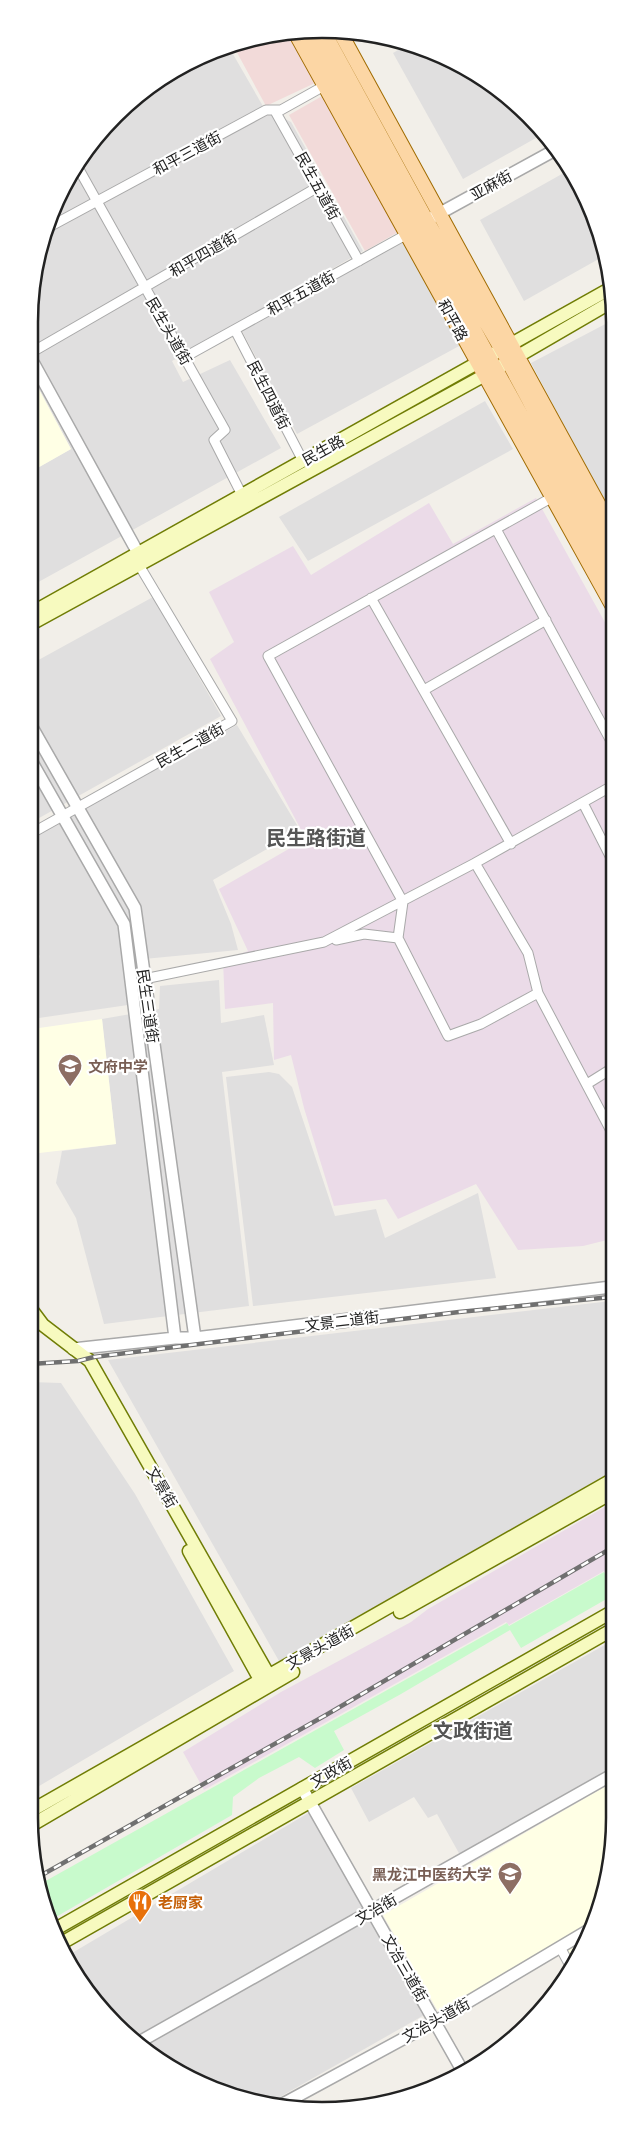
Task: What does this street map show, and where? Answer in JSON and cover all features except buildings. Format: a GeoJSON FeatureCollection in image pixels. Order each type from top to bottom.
{"type":"FeatureCollection","features":[{"type":"Feature","properties":{"kind":"main road","name":"和平路"},"geometry":{"type":"LineString","coordinates":[[313,38],[422,224],[606,519]]}},
{"type":"Feature","properties":{"kind":"main road","name":"和平路"},"geometry":{"type":"LineString","coordinates":[[327,38],[422,224]]}},
{"type":"Feature","properties":{"kind":"main road","name":"和平路"},"geometry":{"type":"LineString","coordinates":[[343,38],[422,224],[481,370],[551,498],[606,584]]}},
{"type":"Feature","properties":{"kind":"main road","name":"和平路"},"geometry":{"type":"LineString","coordinates":[[298,39],[324,86],[422,224],[504,356],[606,555]]}},
{"type":"Feature","properties":{"kind":"main road","name":"民生路"},"geometry":{"type":"LineString","coordinates":[[38,609],[481,370],[605,292]]}},
{"type":"Feature","properties":{"kind":"main road","name":"民生路"},"geometry":{"type":"LineString","coordinates":[[504,356],[606,305]]}},
{"type":"Feature","properties":{"kind":"main road","name":"民生路"},"geometry":{"type":"LineString","coordinates":[[38,619],[137,557],[242,495],[303,461],[481,370]]}},
{"type":"Feature","properties":{"kind":"main road","name":"文景街"},"geometry":{"type":"LineString","coordinates":[[38,1318],[43,1325],[90,1361],[266,1681]]}},
{"type":"Feature","properties":{"kind":"main road","name":"文景街"},"geometry":{"type":"LineString","coordinates":[[38,1330],[83,1365],[266,1681]]}},
{"type":"Feature","properties":{"kind":"main road","name":"文景头道街"},"geometry":{"type":"LineString","coordinates":[[38,1821],[266,1681],[285,1667],[606,1484]]}},
{"type":"Feature","properties":{"kind":"main road","name":"文景头道街"},"geometry":{"type":"LineString","coordinates":[[38,1807],[606,1496]]}},
{"type":"Feature","properties":{"kind":"main road","name":"文政街"},"geometry":{"type":"LineString","coordinates":[[59,1927],[606,1615]]}},
{"type":"Feature","properties":{"kind":"main road","name":"文政街"},"geometry":{"type":"LineString","coordinates":[[66,1941],[311,1803],[606,1633]]}},
{"type":"Feature","properties":{"kind":"street","name":"和平三道街"},"geometry":{"type":"LineString","coordinates":[[56,223],[266,110],[281,110],[324,86]]}},
{"type":"Feature","properties":{"kind":"street","name":"民生五道街"},"geometry":{"type":"LineString","coordinates":[[275,111],[359,261]]}},
{"type":"Feature","properties":{"kind":"street","name":"亚麻街"},"geometry":{"type":"LineString","coordinates":[[422,224],[551,152]]}},
{"type":"Feature","properties":{"kind":"street","name":"民生头道街"},"geometry":{"type":"LineString","coordinates":[[80,172],[225,430],[214,440],[242,495]]}},
{"type":"Feature","properties":{"kind":"street","name":"和平四道街"},"geometry":{"type":"LineString","coordinates":[[38,349],[318,187]]}},
{"type":"Feature","properties":{"kind":"street","name":"和平五道街"},"geometry":{"type":"LineString","coordinates":[[185,358],[422,224]]}},
{"type":"Feature","properties":{"kind":"street","name":"民生四道街"},"geometry":{"type":"LineString","coordinates":[[235,330],[303,461]]}},
{"type":"Feature","properties":{"kind":"street","name":"民生二道街"},"geometry":{"type":"LineString","coordinates":[[38,371],[137,557],[232,721],[38,830]]}},
{"type":"Feature","properties":{"kind":"street"},"geometry":{"type":"LineString","coordinates":[[538,993],[481,1024],[448,1036],[398,938],[403,902],[268,656],[551,498]]}},
{"type":"Feature","properties":{"kind":"street"},"geometry":{"type":"LineString","coordinates":[[496,529],[606,732]]}},
{"type":"Feature","properties":{"kind":"street"},"geometry":{"type":"LineString","coordinates":[[371,598],[511,844]]}},
{"type":"Feature","properties":{"kind":"street"},"geometry":{"type":"LineString","coordinates":[[424,690],[546,620]]}},
{"type":"Feature","properties":{"kind":"street","name":"民生三道街"},"geometry":{"type":"LineString","coordinates":[[38,738],[135,908],[195,1338]]}},
{"type":"Feature","properties":{"kind":"street","name":"民生三道街"},"geometry":{"type":"LineString","coordinates":[[38,774],[124,924],[175,1338]]}},
{"type":"Feature","properties":{"kind":"street"},"geometry":{"type":"LineString","coordinates":[[324,942],[511,844],[606,789]]}},
{"type":"Feature","properties":{"kind":"street"},"geometry":{"type":"LineString","coordinates":[[583,802],[606,848]]}},
{"type":"Feature","properties":{"kind":"street"},"geometry":{"type":"LineString","coordinates":[[475,863],[528,953],[538,993],[606,1122]]}},
{"type":"Feature","properties":{"kind":"street"},"geometry":{"type":"LineString","coordinates":[[144,979],[364,934],[398,938]]}},
{"type":"Feature","properties":{"kind":"street"},"geometry":{"type":"LineString","coordinates":[[586,1084],[606,1072]]}},
{"type":"Feature","properties":{"kind":"street","name":"文景二道街"},"geometry":{"type":"LineString","coordinates":[[73,1349],[175,1338],[195,1338],[606,1289]]}},
{"type":"Feature","properties":{"kind":"street","name":"文治街"},"geometry":{"type":"LineString","coordinates":[[144,2040],[606,1778]]}},
{"type":"Feature","properties":{"kind":"street","name":"文治三道街"},"geometry":{"type":"LineString","coordinates":[[302,1788],[460,2066]]}},
{"type":"Feature","properties":{"kind":"street","name":"文治头道街"},"geometry":{"type":"LineString","coordinates":[[289,2100],[436,2021],[561,1949],[581,1935]]}},
{"type":"Feature","properties":{"kind":"street"},"geometry":{"type":"LineString","coordinates":[[561,1949],[568,1961]]}},
{"type":"Feature","properties":{"kind":"shaded area"},"geometry":{"type":"Polygon","coordinates":[[[293,39],[315,83],[266,106],[236,51],[266,43],[293,39]]]}},
{"type":"Feature","properties":{"kind":"shaded area"},"geometry":{"type":"Polygon","coordinates":[[[401,49],[431,59],[480,85],[510,108],[538,137],[463,179],[393,53],[401,49]]]}},
{"type":"Feature","properties":{"kind":"shaded area"},"geometry":{"type":"Polygon","coordinates":[[[232,53],[264,108],[291,122],[363,251],[172,361],[183,382],[230,360],[281,448],[38,582],[38,468],[71,449],[38,387],[38,303],[40,285],[47,248],[59,213],[85,164],[108,134],[134,108],[164,85],[196,67],[232,53]]]}},
{"type":"Feature","properties":{"kind":"shaded area"},"geometry":{"type":"Polygon","coordinates":[[[324,95],[400,231],[365,251],[289,115],[324,95]]]}},
{"type":"Feature","properties":{"kind":"shaded area"},"geometry":{"type":"Polygon","coordinates":[[[564,173],[585,213],[599,259],[524,301],[480,220],[564,173]]]}},
{"type":"Feature","properties":{"kind":"shaded area"},"geometry":{"type":"Polygon","coordinates":[[[403,241],[461,345],[297,434],[242,331],[403,241]]]}},
{"type":"Feature","properties":{"kind":"shaded area"},"geometry":{"type":"Polygon","coordinates":[[[606,324],[606,505],[531,363],[606,324]]]}},
{"type":"Feature","properties":{"kind":"shaded area"},"geometry":{"type":"Polygon","coordinates":[[[38,387],[71,449],[38,468],[38,387]]]}},
{"type":"Feature","properties":{"kind":"shaded area"},"geometry":{"type":"Polygon","coordinates":[[[485,401],[513,449],[308,561],[279,517],[485,401]]]}},
{"type":"Feature","properties":{"kind":"shaded area"},"geometry":{"type":"Polygon","coordinates":[[[536,498],[606,624],[606,1240],[583,1246],[518,1250],[476,1184],[398,1219],[386,1199],[334,1206],[304,1108],[291,1055],[274,1060],[273,1003],[225,1009],[223,960],[248,951],[219,889],[306,839],[210,659],[234,642],[209,592],[293,546],[311,575],[429,503],[453,544],[536,498]]]}},
{"type":"Feature","properties":{"kind":"shaded area"},"geometry":{"type":"Polygon","coordinates":[[[153,597],[221,716],[38,819],[38,660],[153,597]]]}},
{"type":"Feature","properties":{"kind":"shaded area"},"geometry":{"type":"Polygon","coordinates":[[[237,725],[300,830],[213,880],[231,924],[238,950],[123,961],[128,1005],[38,1018],[38,963],[40,956],[38,954],[38,834],[237,725]]]}},
{"type":"Feature","properties":{"kind":"shaded area"},"geometry":{"type":"Polygon","coordinates":[[[219,980],[221,1023],[264,1015],[274,1065],[222,1072],[249,1306],[104,1324],[76,1218],[56,1183],[62,1151],[116,1144],[102,1019],[159,1009],[160,986],[219,980]]]}},
{"type":"Feature","properties":{"kind":"shaded area","name":"文府中学"},"geometry":{"type":"Polygon","coordinates":[[[102,1019],[116,1144],[38,1153],[38,1028],[102,1019]]]}},
{"type":"Feature","properties":{"kind":"shaded area"},"geometry":{"type":"Polygon","coordinates":[[[269,1072],[279,1074],[292,1087],[335,1216],[376,1209],[385,1238],[478,1193],[496,1278],[253,1306],[226,1077],[269,1072]]]}},
{"type":"Feature","properties":{"kind":"shaded area"},"geometry":{"type":"Polygon","coordinates":[[[606,1302],[606,1476],[279,1661],[108,1360],[606,1302]]]}},
{"type":"Feature","properties":{"kind":"shaded area"},"geometry":{"type":"Polygon","coordinates":[[[38,1382],[61,1383],[135,1494],[234,1671],[38,1787],[38,1382]]]}},
{"type":"Feature","properties":{"kind":"shaded area"},"geometry":{"type":"Polygon","coordinates":[[[606,1506],[606,1575],[604,1571],[509,1625],[506,1622],[204,1790],[183,1752],[281,1692],[411,1622],[428,1609],[606,1506]]]}},
{"type":"Feature","properties":{"kind":"shaded area"},"geometry":{"type":"Polygon","coordinates":[[[606,1644],[606,1773],[460,1855],[437,1814],[428,1818],[414,1797],[369,1822],[351,1788],[606,1644]]]}},
{"type":"Feature","properties":{"kind":"shaded area","name":"黑龙江中医药大学"},"geometry":{"type":"Polygon","coordinates":[[[606,1786],[606,1837],[601,1874],[585,1927],[570,1956],[562,1942],[439,2013],[383,1915],[606,1786]]]}},
{"type":"Feature","properties":{"kind":"shaded area"},"geometry":{"type":"Polygon","coordinates":[[[310,1812],[426,2014],[277,2099],[266,2097],[213,2081],[164,2055],[149,2044],[108,2006],[85,1976],[72,1953],[310,1812]]]}},
{"type":"Feature","properties":{"kind":"green space"},"geometry":{"type":"Polygon","coordinates":[[[604,1572],[606,1576],[606,1599],[521,1648],[510,1630],[334,1731],[344,1750],[315,1768],[299,1757],[259,1778],[233,1797],[232,1815],[56,1917],[45,1882],[507,1623],[509,1626],[604,1572]]]}},
{"type":"Feature","properties":{"kind":"railway"},"geometry":{"type":"LineString","coordinates":[[38,1364],[78,1361],[94,1357],[459,1312],[606,1297]]}},
{"type":"Feature","properties":{"kind":"railway"},"geometry":{"type":"LineString","coordinates":[[43,1874],[326,1715],[606,1551]]}},
{"type":"Feature","properties":{"kind":"place","name":"文府中学"},"geometry":{"type":"Point","coordinates":[70,1087]}},
{"type":"Feature","properties":{"kind":"place","name":"黑龙江中医药大学"},"geometry":{"type":"Point","coordinates":[510,1895]}},
{"type":"Feature","properties":{"kind":"place","name":"老厨家"},"geometry":{"type":"Point","coordinates":[140,1923]}},
{"type":"Feature","properties":{"kind":"district","name":"民生路街道"},"geometry":{"type":"Point","coordinates":[316,837]}},
{"type":"Feature","properties":{"kind":"district","name":"文政街道"},"geometry":{"type":"Point","coordinates":[473,1730]}}]}
